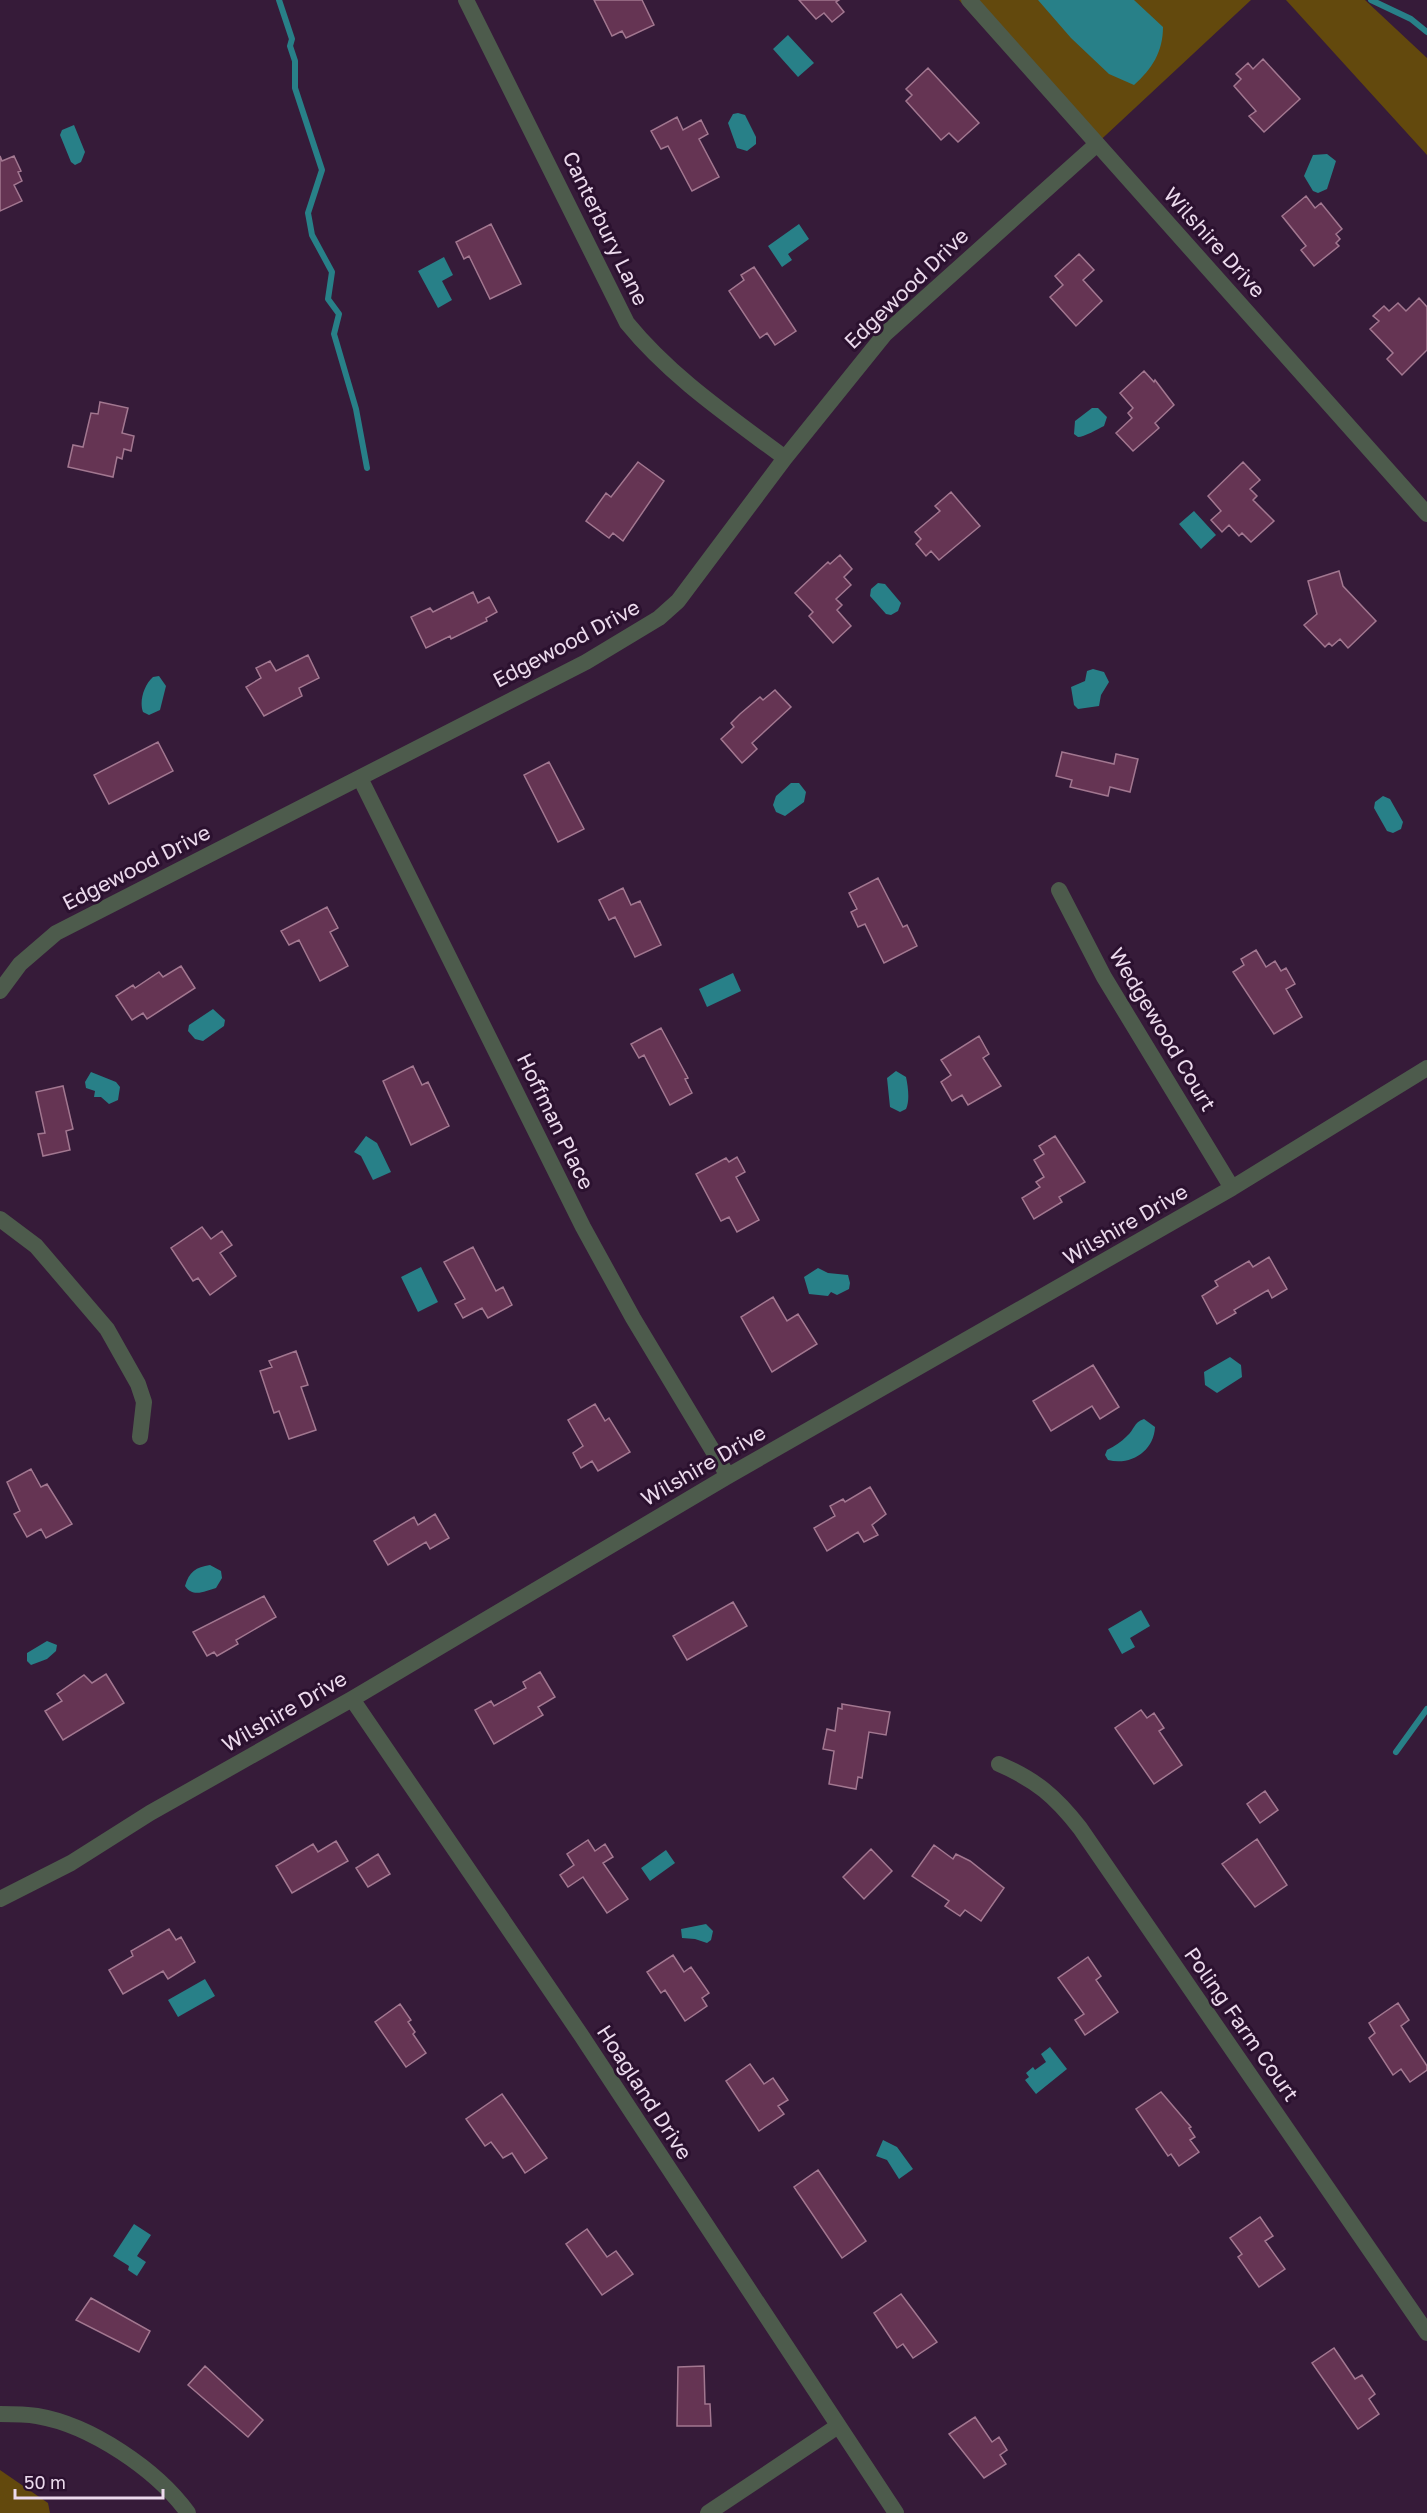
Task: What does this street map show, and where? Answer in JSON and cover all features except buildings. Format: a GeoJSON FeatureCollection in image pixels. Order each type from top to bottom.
{"type":"FeatureCollection","features":[{"type":"Feature","properties":{"kind":"street","name":"Canterbury Lane"},"geometry":{"type":"LineString","coordinates":[[466,0],[627,323],[650,351],[683,380],[785,458]]}},
{"type":"Feature","properties":{"kind":"street","name":"Wilshire Drive"},"geometry":{"type":"LineString","coordinates":[[969,0],[1427,514]]}},
{"type":"Feature","properties":{"kind":"street","name":"Edgewood Drive"},"geometry":{"type":"LineString","coordinates":[[0,992],[20,964],[56,933],[360,778],[458,725],[586,662],[659,618],[678,601],[785,458],[885,334],[1096,144]]}},
{"type":"Feature","properties":{"kind":"street","name":"Hoffman Place"},"geometry":{"type":"LineString","coordinates":[[360,778],[583,1227],[633,1318],[728,1476]]}},
{"type":"Feature","properties":{"kind":"street","name":"Wedgewood Court"},"geometry":{"type":"LineString","coordinates":[[1059,890],[1104,977],[1232,1188]]}},
{"type":"Feature","properties":{"kind":"street","name":"Wilshire Drive"},"geometry":{"type":"LineString","coordinates":[[0,1899],[71,1863],[150,1813],[352,1699],[728,1476],[1232,1188],[1427,1068]]}},
{"type":"Feature","properties":{"kind":"street"},"geometry":{"type":"LineString","coordinates":[[0,1219],[36,1246],[107,1329],[138,1384],[144,1402],[140,1437]]}},
{"type":"Feature","properties":{"kind":"street","name":"Hoagland Drive"},"geometry":{"type":"LineString","coordinates":[[352,1699],[581,2035],[896,2513]]}},
{"type":"Feature","properties":{"kind":"street","name":"Poling Farm Court"},"geometry":{"type":"LineString","coordinates":[[999,1764],[1028,1776],[1044,1788],[1080,1828],[1427,2333]]}},
{"type":"Feature","properties":{"kind":"street"},"geometry":{"type":"LineString","coordinates":[[0,2414],[38,2416],[89,2435],[159,2479],[188,2513]]}},
{"type":"Feature","properties":{"kind":"street"},"geometry":{"type":"LineString","coordinates":[[708,2513],[838,2426]]}},
{"type":"Feature","properties":{"kind":"shaded area"},"geometry":{"type":"Polygon","coordinates":[[[959,0],[1251,0],[1092,148],[959,0]]]}},
{"type":"Feature","properties":{"kind":"shaded area"},"geometry":{"type":"Polygon","coordinates":[[[1038,0],[1134,0],[1163,27],[1159,52],[1146,73],[1134,85],[1109,74],[1071,38],[1038,0]]]}},
{"type":"Feature","properties":{"kind":"shaded area"},"geometry":{"type":"Polygon","coordinates":[[[1286,0],[1365,0],[1427,58],[1427,155],[1286,0]]]}},
{"type":"Feature","properties":{"kind":"shaded area"},"geometry":{"type":"Polygon","coordinates":[[[788,35],[814,63],[798,77],[773,49],[788,35]]]}},
{"type":"Feature","properties":{"kind":"shaded area"},"geometry":{"type":"Polygon","coordinates":[[[733,114],[745,115],[756,137],[756,144],[747,151],[737,148],[728,123],[733,114]]]}},
{"type":"Feature","properties":{"kind":"shaded area"},"geometry":{"type":"Polygon","coordinates":[[[74,125],[85,152],[81,162],[75,165],[71,162],[60,135],[62,130],[74,125]]]}},
{"type":"Feature","properties":{"kind":"shaded area"},"geometry":{"type":"Polygon","coordinates":[[[1327,154],[1336,161],[1327,189],[1318,193],[1313,191],[1304,176],[1313,155],[1327,154]]]}},
{"type":"Feature","properties":{"kind":"shaded area"},"geometry":{"type":"Polygon","coordinates":[[[799,224],[809,239],[788,254],[792,260],[782,267],[768,246],[799,224]]]}},
{"type":"Feature","properties":{"kind":"shaded area"},"geometry":{"type":"Polygon","coordinates":[[[444,257],[453,275],[442,281],[452,300],[438,308],[418,271],[444,257]]]}},
{"type":"Feature","properties":{"kind":"shaded area"},"geometry":{"type":"Polygon","coordinates":[[[1092,408],[1098,408],[1107,417],[1104,426],[1078,437],[1074,434],[1075,421],[1092,408]]]}},
{"type":"Feature","properties":{"kind":"shaded area"},"geometry":{"type":"Polygon","coordinates":[[[1194,511],[1216,535],[1201,549],[1179,524],[1194,511]]]}},
{"type":"Feature","properties":{"kind":"shaded area"},"geometry":{"type":"Polygon","coordinates":[[[878,583],[885,584],[901,603],[898,611],[891,615],[886,614],[870,596],[871,589],[878,583]]]}},
{"type":"Feature","properties":{"kind":"shaded area"},"geometry":{"type":"Polygon","coordinates":[[[1093,669],[1104,672],[1109,682],[1101,695],[1099,706],[1078,709],[1074,705],[1071,687],[1085,681],[1087,671],[1093,669]]]}},
{"type":"Feature","properties":{"kind":"shaded area"},"geometry":{"type":"Polygon","coordinates":[[[159,676],[166,686],[160,710],[149,715],[143,712],[143,693],[150,680],[159,676]]]}},
{"type":"Feature","properties":{"kind":"shaded area"},"geometry":{"type":"Polygon","coordinates":[[[791,783],[799,783],[806,792],[804,802],[785,816],[776,812],[773,805],[776,796],[791,783]]]}},
{"type":"Feature","properties":{"kind":"shaded area"},"geometry":{"type":"Polygon","coordinates":[[[1383,796],[1390,799],[1403,822],[1401,829],[1393,833],[1387,831],[1374,808],[1375,802],[1383,796]]]}},
{"type":"Feature","properties":{"kind":"shaded area"},"geometry":{"type":"Polygon","coordinates":[[[733,973],[741,991],[707,1007],[699,989],[733,973]]]}},
{"type":"Feature","properties":{"kind":"shaded area"},"geometry":{"type":"Polygon","coordinates":[[[213,1009],[225,1020],[224,1026],[203,1041],[195,1039],[188,1031],[189,1025],[213,1009]]]}},
{"type":"Feature","properties":{"kind":"shaded area"},"geometry":{"type":"Polygon","coordinates":[[[896,1071],[906,1077],[908,1089],[906,1109],[900,1112],[890,1107],[887,1078],[896,1071]]]}},
{"type":"Feature","properties":{"kind":"shaded area"},"geometry":{"type":"Polygon","coordinates":[[[91,1072],[116,1082],[120,1087],[118,1100],[109,1104],[101,1097],[94,1097],[95,1091],[86,1088],[85,1082],[91,1072]]]}},
{"type":"Feature","properties":{"kind":"shaded area"},"geometry":{"type":"Polygon","coordinates":[[[366,1136],[377,1143],[391,1172],[373,1180],[361,1156],[354,1152],[366,1136]]]}},
{"type":"Feature","properties":{"kind":"shaded area"},"geometry":{"type":"Polygon","coordinates":[[[421,1267],[438,1302],[418,1312],[401,1277],[421,1267]]]}},
{"type":"Feature","properties":{"kind":"shaded area"},"geometry":{"type":"Polygon","coordinates":[[[818,1268],[828,1273],[848,1275],[849,1289],[837,1295],[831,1292],[828,1296],[809,1294],[804,1277],[818,1268]]]}},
{"type":"Feature","properties":{"kind":"shaded area"},"geometry":{"type":"Polygon","coordinates":[[[1230,1357],[1241,1365],[1242,1377],[1217,1393],[1205,1385],[1204,1372],[1230,1357]]]}},
{"type":"Feature","properties":{"kind":"shaded area"},"geometry":{"type":"Polygon","coordinates":[[[1144,1419],[1155,1427],[1154,1436],[1146,1450],[1133,1459],[1108,1460],[1105,1455],[1107,1450],[1122,1440],[1138,1422],[1144,1419]]]}},
{"type":"Feature","properties":{"kind":"shaded area"},"geometry":{"type":"Polygon","coordinates":[[[210,1565],[221,1571],[222,1578],[216,1588],[199,1593],[188,1590],[185,1586],[191,1574],[201,1567],[210,1565]]]}},
{"type":"Feature","properties":{"kind":"shaded area"},"geometry":{"type":"Polygon","coordinates":[[[1141,1610],[1150,1626],[1130,1638],[1135,1647],[1122,1654],[1108,1629],[1141,1610]]]}},
{"type":"Feature","properties":{"kind":"shaded area"},"geometry":{"type":"Polygon","coordinates":[[[47,1641],[57,1645],[56,1651],[47,1659],[31,1665],[27,1661],[27,1653],[47,1641]]]}},
{"type":"Feature","properties":{"kind":"shaded area"},"geometry":{"type":"Polygon","coordinates":[[[666,1850],[675,1863],[650,1881],[641,1868],[666,1850]]]}},
{"type":"Feature","properties":{"kind":"shaded area"},"geometry":{"type":"Polygon","coordinates":[[[706,1924],[713,1931],[711,1940],[707,1943],[682,1938],[681,1929],[706,1924]]]}},
{"type":"Feature","properties":{"kind":"shaded area"},"geometry":{"type":"Polygon","coordinates":[[[205,1979],[215,1996],[178,2017],[168,2000],[205,1979]]]}},
{"type":"Feature","properties":{"kind":"shaded area"},"geometry":{"type":"Polygon","coordinates":[[[1050,2047],[1067,2069],[1036,2094],[1025,2080],[1029,2077],[1026,2073],[1033,2067],[1035,2070],[1046,2062],[1041,2054],[1050,2047]]]}},
{"type":"Feature","properties":{"kind":"shaded area"},"geometry":{"type":"Polygon","coordinates":[[[883,2140],[897,2147],[913,2169],[899,2179],[887,2160],[876,2156],[883,2140]]]}},
{"type":"Feature","properties":{"kind":"shaded area"},"geometry":{"type":"Polygon","coordinates":[[[134,2224],[151,2235],[137,2256],[146,2262],[137,2276],[128,2270],[129,2266],[113,2256],[134,2224]]]}},
{"type":"Feature","properties":{"kind":"shaded area"},"geometry":{"type":"Polygon","coordinates":[[[0,2470],[48,2503],[50,2513],[0,2513],[0,2470]]]}},
{"type":"Feature","properties":{"kind":"waterway"},"geometry":{"type":"LineString","coordinates":[[279,0],[292,39],[290,46],[295,61],[295,88],[322,170],[308,213],[312,235],[332,272],[328,299],[339,314],[334,334],[356,409],[367,468]]}},
{"type":"Feature","properties":{"kind":"waterway"},"geometry":{"type":"LineString","coordinates":[[1371,0],[1411,19],[1427,32]]}},
{"type":"Feature","properties":{"kind":"waterway"},"geometry":{"type":"LineString","coordinates":[[1396,1752],[1427,1709]]}}]}
